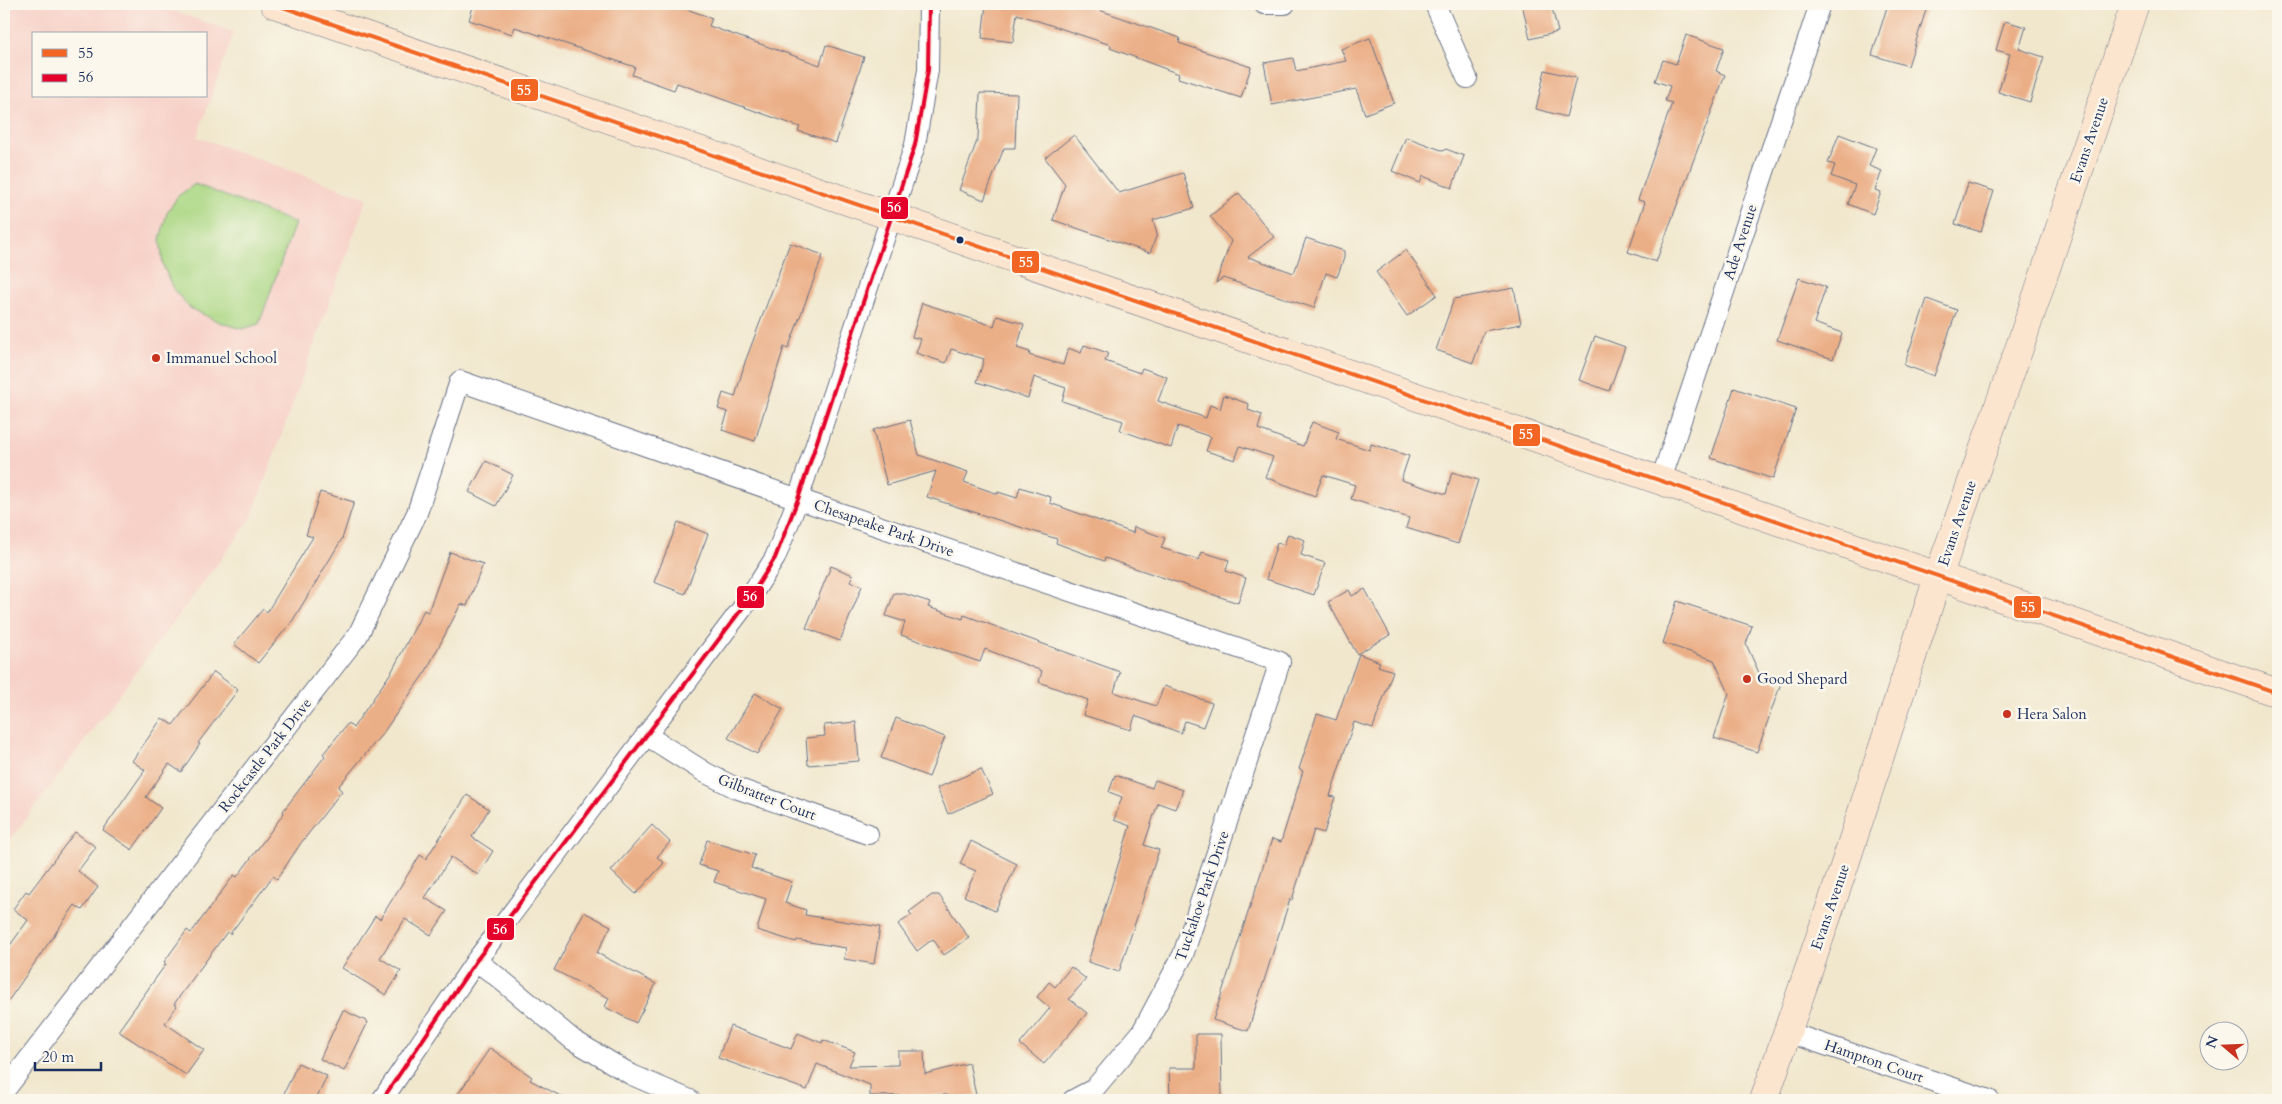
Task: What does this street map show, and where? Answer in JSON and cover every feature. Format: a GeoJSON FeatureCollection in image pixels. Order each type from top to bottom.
{"type":"FeatureCollection","features":[{"type":"Feature","properties":{"kind":"street"},"geometry":{"type":"LineString","coordinates":[[274,4],[1660,480],[1938,578],[2278,693]]}},
{"type":"Feature","properties":{"kind":"street"},"geometry":{"type":"LineString","coordinates":[[382,1100],[476,961],[747,602],[775,558],[798,499],[916,145],[928,70],[930,4]]}},
{"type":"Feature","properties":{"kind":"street"},"geometry":{"type":"LineString","coordinates":[[1264,4],[1285,4]]}},
{"type":"Feature","properties":{"kind":"street"},"geometry":{"type":"LineString","coordinates":[[1435,4],[1467,78]]}},
{"type":"Feature","properties":{"kind":"street","name":"Ade Avenue"},"geometry":{"type":"LineString","coordinates":[[1660,480],[1820,4]]}},
{"type":"Feature","properties":{"kind":"street","name":"Evans Avenue"},"geometry":{"type":"LineString","coordinates":[[1764,1100],[1938,578],[2024,334],[2135,4]]}},
{"type":"Feature","properties":{"kind":"street","name":"Chesapeake Park Drive"},"geometry":{"type":"LineString","coordinates":[[460,381],[798,499],[1280,662]]}},
{"type":"Feature","properties":{"kind":"street","name":"Rockcastle Park Drive"},"geometry":{"type":"LineString","coordinates":[[4,1091],[358,635],[417,513],[460,381]]}},
{"type":"Feature","properties":{"kind":"street","name":"Tuckahoe Park Drive"},"geometry":{"type":"LineString","coordinates":[[1073,1100],[1100,1095],[1142,1032],[1183,955],[1280,662]]}},
{"type":"Feature","properties":{"kind":"street","name":"Gilbratter Court"},"geometry":{"type":"LineString","coordinates":[[646,735],[706,774],[736,788],[868,834]]}},
{"type":"Feature","properties":{"kind":"street"},"geometry":{"type":"LineString","coordinates":[[476,961],[573,1040],[632,1075],[690,1100]]}},
{"type":"Feature","properties":{"kind":"street","name":"Hampton Court"},"geometry":{"type":"LineString","coordinates":[[1787,1032],[1989,1100]]}},
{"type":"Feature","properties":{"kind":"shaded area","name":"Immanuel School"},"geometry":{"type":"Polygon","coordinates":[[[4,4],[153,4],[234,32],[197,137],[367,198],[251,519],[4,848],[4,4]]]}},
{"type":"Feature","properties":{"kind":"green space"},"geometry":{"type":"Polygon","coordinates":[[[195,184],[295,223],[259,324],[242,329],[219,322],[190,308],[173,289],[163,265],[160,239],[167,213],[178,196],[195,184]]]}},
{"type":"Feature","properties":{"kind":"building"},"geometry":{"type":"Polygon","coordinates":[[[474,4],[672,4],[712,18],[709,26],[820,65],[826,45],[864,57],[836,143],[798,131],[800,127],[677,83],[674,90],[632,75],[635,67],[515,27],[512,34],[469,20],[474,4]]]}},
{"type":"Feature","properties":{"kind":"building"},"geometry":{"type":"Polygon","coordinates":[[[986,4],[1082,4],[1180,38],[1179,43],[1251,67],[1241,98],[1178,78],[1179,74],[1110,48],[1111,45],[1017,14],[1013,42],[982,38],[986,4]]]}},
{"type":"Feature","properties":{"kind":"building"},"geometry":{"type":"Polygon","coordinates":[[[1522,4],[1551,4],[1558,32],[1530,39],[1522,4]]]}},
{"type":"Feature","properties":{"kind":"building"},"geometry":{"type":"Polygon","coordinates":[[[1888,4],[1928,4],[1908,66],[1872,55],[1888,4]]]}},
{"type":"Feature","properties":{"kind":"building"},"geometry":{"type":"Polygon","coordinates":[[[2005,21],[2026,27],[2019,49],[2044,57],[2030,102],[1998,92],[2010,54],[1996,50],[2005,21]]]}},
{"type":"Feature","properties":{"kind":"building"},"geometry":{"type":"Polygon","coordinates":[[[1686,35],[1724,48],[1716,71],[1725,75],[1656,262],[1628,252],[1645,202],[1638,200],[1672,103],[1665,101],[1670,86],[1655,81],[1663,60],[1676,64],[1686,35]]]}},
{"type":"Feature","properties":{"kind":"building"},"geometry":{"type":"Polygon","coordinates":[[[1370,38],[1394,103],[1365,114],[1356,89],[1272,105],[1264,63],[1293,58],[1296,71],[1346,61],[1341,49],[1370,38]]]}},
{"type":"Feature","properties":{"kind":"building"},"geometry":{"type":"Polygon","coordinates":[[[1545,70],[1576,78],[1566,117],[1536,109],[1545,70]]]}},
{"type":"Feature","properties":{"kind":"building"},"geometry":{"type":"Polygon","coordinates":[[[980,93],[1017,94],[1015,148],[1004,148],[984,200],[959,190],[978,138],[980,93]]]}},
{"type":"Feature","properties":{"kind":"building"},"geometry":{"type":"Polygon","coordinates":[[[1839,134],[1876,148],[1869,166],[1882,171],[1875,190],[1881,192],[1873,214],[1848,204],[1855,185],[1831,176],[1835,165],[1828,163],[1839,134]]]}},
{"type":"Feature","properties":{"kind":"building"},"geometry":{"type":"Polygon","coordinates":[[[1074,135],[1119,193],[1183,173],[1194,208],[1153,220],[1157,234],[1150,253],[1053,220],[1065,184],[1045,158],[1074,135]]]}},
{"type":"Feature","properties":{"kind":"building"},"geometry":{"type":"Polygon","coordinates":[[[1406,137],[1464,156],[1452,188],[1423,176],[1420,183],[1392,171],[1406,137]]]}},
{"type":"Feature","properties":{"kind":"building"},"geometry":{"type":"Polygon","coordinates":[[[1968,183],[1994,191],[1981,232],[1955,224],[1968,183]]]}},
{"type":"Feature","properties":{"kind":"building"},"geometry":{"type":"Polygon","coordinates":[[[1239,193],[1274,237],[1248,257],[1294,273],[1306,238],[1344,251],[1344,258],[1337,277],[1326,273],[1314,308],[1223,278],[1216,283],[1231,241],[1210,216],[1239,193]]]}},
{"type":"Feature","properties":{"kind":"building"},"geometry":{"type":"Polygon","coordinates":[[[790,243],[823,255],[788,349],[784,347],[755,441],[722,430],[728,412],[718,409],[723,393],[735,397],[745,362],[790,243]]]}},
{"type":"Feature","properties":{"kind":"building"},"geometry":{"type":"Polygon","coordinates":[[[1406,250],[1437,295],[1407,316],[1376,272],[1406,250]]]}},
{"type":"Feature","properties":{"kind":"building"},"geometry":{"type":"Polygon","coordinates":[[[1799,278],[1826,287],[1814,323],[1842,333],[1833,359],[1777,340],[1799,278]]]}},
{"type":"Feature","properties":{"kind":"building"},"geometry":{"type":"Polygon","coordinates":[[[1514,288],[1521,324],[1484,331],[1473,363],[1436,350],[1454,299],[1514,288]]]}},
{"type":"Feature","properties":{"kind":"building"},"geometry":{"type":"Polygon","coordinates":[[[1927,299],[1957,310],[1934,376],[1904,365],[1927,299]]]}},
{"type":"Feature","properties":{"kind":"building"},"geometry":{"type":"Polygon","coordinates":[[[922,303],[994,326],[997,316],[1024,324],[1017,348],[1030,352],[1029,355],[1063,365],[1068,348],[1081,353],[1084,345],[1108,353],[1105,361],[1140,373],[1142,368],[1167,377],[1158,401],[1206,418],[1210,405],[1220,409],[1224,395],[1249,404],[1248,410],[1262,415],[1258,429],[1303,446],[1312,422],[1339,432],[1336,439],[1370,450],[1371,444],[1409,456],[1401,480],[1446,494],[1452,472],[1478,480],[1458,544],[1406,528],[1409,518],[1351,499],[1355,485],[1323,475],[1315,496],[1265,477],[1273,457],[1240,446],[1235,460],[1206,451],[1211,437],[1178,426],[1171,448],[1120,430],[1123,421],[1062,401],[1066,388],[1034,377],[1028,398],[977,382],[984,359],[951,349],[946,363],[916,353],[921,339],[912,337],[922,303]]]}},
{"type":"Feature","properties":{"kind":"building"},"geometry":{"type":"Polygon","coordinates":[[[1595,336],[1625,347],[1609,391],[1579,380],[1595,336]]]}},
{"type":"Feature","properties":{"kind":"building"},"geometry":{"type":"Polygon","coordinates":[[[1734,388],[1796,409],[1773,479],[1711,458],[1734,388]]]}},
{"type":"Feature","properties":{"kind":"building"},"geometry":{"type":"Polygon","coordinates":[[[910,420],[919,455],[968,472],[964,482],[998,494],[998,492],[1017,498],[1020,487],[1051,497],[1050,503],[1133,533],[1134,527],[1165,538],[1161,548],[1199,560],[1202,552],[1229,560],[1226,571],[1246,578],[1238,603],[1105,558],[1104,561],[1056,543],[1057,539],[927,497],[936,471],[887,485],[873,430],[910,420]]]}},
{"type":"Feature","properties":{"kind":"building"},"geometry":{"type":"Polygon","coordinates":[[[486,461],[513,475],[496,506],[469,492],[486,461]]]}},
{"type":"Feature","properties":{"kind":"building"},"geometry":{"type":"Polygon","coordinates":[[[320,492],[354,502],[342,539],[293,620],[258,663],[234,644],[263,609],[267,612],[313,537],[306,535],[320,492]]]}},
{"type":"Feature","properties":{"kind":"building"},"geometry":{"type":"Polygon","coordinates":[[[678,522],[708,534],[685,594],[654,582],[678,522]]]}},
{"type":"Feature","properties":{"kind":"building"},"geometry":{"type":"Polygon","coordinates":[[[1288,534],[1305,540],[1301,555],[1325,563],[1314,595],[1266,579],[1277,543],[1284,545],[1288,534]]]}},
{"type":"Feature","properties":{"kind":"building"},"geometry":{"type":"Polygon","coordinates":[[[450,552],[483,564],[467,606],[461,604],[426,671],[383,733],[338,787],[342,791],[301,843],[277,879],[273,876],[230,934],[227,932],[174,1004],[177,1006],[165,1023],[204,1050],[186,1075],[118,1031],[166,964],[164,962],[187,930],[191,933],[234,875],[237,877],[284,813],[283,811],[325,756],[323,754],[348,723],[353,728],[392,671],[424,610],[428,612],[450,552]]]}},
{"type":"Feature","properties":{"kind":"building"},"geometry":{"type":"Polygon","coordinates":[[[831,566],[853,575],[850,581],[862,586],[840,641],[806,628],[831,566]]]}},
{"type":"Feature","properties":{"kind":"building"},"geometry":{"type":"Polygon","coordinates":[[[1365,589],[1390,635],[1357,654],[1328,602],[1349,590],[1352,596],[1365,589]]]}},
{"type":"Feature","properties":{"kind":"building"},"geometry":{"type":"Polygon","coordinates":[[[894,593],[902,593],[930,602],[928,607],[963,619],[964,615],[1120,672],[1114,692],[1156,706],[1164,686],[1212,703],[1203,727],[1185,721],[1181,733],[1135,716],[1131,730],[1083,715],[1088,700],[1039,682],[1042,671],[985,649],[980,662],[901,635],[905,622],[886,616],[894,593]]]}},
{"type":"Feature","properties":{"kind":"building","name":"Good Shepard"},"geometry":{"type":"Polygon","coordinates":[[[1677,601],[1752,626],[1746,644],[1760,675],[1781,683],[1757,752],[1714,738],[1729,693],[1714,660],[1663,643],[1677,601]]]}},
{"type":"Feature","properties":{"kind":"building"},"geometry":{"type":"Polygon","coordinates":[[[1359,654],[1380,662],[1378,666],[1393,671],[1373,728],[1354,722],[1330,796],[1335,797],[1324,833],[1314,830],[1248,1031],[1213,1020],[1272,839],[1281,842],[1303,771],[1299,769],[1317,714],[1336,720],[1359,654]]]}},
{"type":"Feature","properties":{"kind":"building"},"geometry":{"type":"Polygon","coordinates":[[[214,672],[238,690],[198,743],[200,744],[181,772],[169,764],[146,797],[161,808],[132,850],[103,830],[145,770],[132,761],[162,718],[173,725],[214,672]]]}},
{"type":"Feature","properties":{"kind":"building"},"geometry":{"type":"Polygon","coordinates":[[[755,693],[783,709],[757,754],[728,738],[755,693]]]}},
{"type":"Feature","properties":{"kind":"building"},"geometry":{"type":"Polygon","coordinates":[[[896,718],[945,737],[929,777],[881,758],[896,718]]]}},
{"type":"Feature","properties":{"kind":"building"},"geometry":{"type":"Polygon","coordinates":[[[856,722],[859,761],[808,765],[806,738],[825,736],[824,725],[856,722]]]}},
{"type":"Feature","properties":{"kind":"building"},"geometry":{"type":"Polygon","coordinates":[[[981,769],[993,794],[948,814],[937,788],[981,769]]]}},
{"type":"Feature","properties":{"kind":"building"},"geometry":{"type":"Polygon","coordinates":[[[1115,775],[1152,788],[1155,780],[1183,790],[1175,809],[1158,803],[1144,845],[1159,850],[1119,972],[1088,962],[1130,826],[1114,820],[1122,797],[1109,792],[1115,775]]]}},
{"type":"Feature","properties":{"kind":"building"},"geometry":{"type":"Polygon","coordinates":[[[467,795],[489,809],[472,837],[493,851],[478,875],[451,857],[425,898],[447,911],[431,935],[405,919],[380,958],[401,971],[386,995],[342,968],[375,916],[380,919],[420,855],[426,859],[467,795]]]}},
{"type":"Feature","properties":{"kind":"building"},"geometry":{"type":"Polygon","coordinates":[[[652,825],[670,842],[657,857],[664,863],[636,894],[611,871],[652,825]]]}},
{"type":"Feature","properties":{"kind":"building"},"geometry":{"type":"Polygon","coordinates":[[[75,832],[96,847],[78,871],[98,887],[82,910],[75,905],[4,1007],[4,954],[28,920],[13,909],[26,891],[29,893],[75,832]]]}},
{"type":"Feature","properties":{"kind":"building"},"geometry":{"type":"Polygon","coordinates":[[[707,840],[755,855],[751,868],[792,882],[785,903],[806,910],[805,915],[880,927],[874,964],[844,959],[846,948],[797,940],[796,942],[757,930],[766,899],[714,882],[718,871],[699,865],[707,840]]]}},
{"type":"Feature","properties":{"kind":"building"},"geometry":{"type":"Polygon","coordinates":[[[971,841],[1017,864],[995,911],[964,896],[976,871],[960,864],[971,841]]]}},
{"type":"Feature","properties":{"kind":"building"},"geometry":{"type":"Polygon","coordinates":[[[932,895],[939,895],[969,938],[944,955],[933,939],[917,951],[898,924],[912,915],[909,912],[932,895]]]}},
{"type":"Feature","properties":{"kind":"building"},"geometry":{"type":"Polygon","coordinates":[[[584,912],[611,926],[597,953],[656,984],[636,1023],[605,1007],[609,998],[554,970],[584,912]]]}},
{"type":"Feature","properties":{"kind":"building"},"geometry":{"type":"Polygon","coordinates":[[[1071,967],[1086,979],[1069,999],[1087,1013],[1044,1064],[1020,1044],[1050,1008],[1037,997],[1049,982],[1055,987],[1071,967]]]}},
{"type":"Feature","properties":{"kind":"building"},"geometry":{"type":"Polygon","coordinates":[[[343,1010],[368,1022],[344,1071],[320,1059],[343,1010]]]}},
{"type":"Feature","properties":{"kind":"building"},"geometry":{"type":"Polygon","coordinates":[[[730,1026],[791,1049],[798,1033],[822,1043],[823,1040],[855,1052],[849,1066],[898,1065],[898,1051],[924,1051],[925,1074],[969,1063],[976,1095],[957,1100],[948,1100],[947,1095],[870,1096],[870,1085],[817,1064],[807,1090],[718,1058],[730,1026]]]}},
{"type":"Feature","properties":{"kind":"building"},"geometry":{"type":"Polygon","coordinates":[[[1196,1034],[1221,1034],[1222,1097],[1170,1098],[1169,1068],[1196,1068],[1196,1034]]]}},
{"type":"Feature","properties":{"kind":"building"},"geometry":{"type":"Polygon","coordinates":[[[490,1048],[532,1077],[530,1080],[568,1100],[454,1100],[490,1048]]]}},
{"type":"Feature","properties":{"kind":"building"},"geometry":{"type":"Polygon","coordinates":[[[298,1063],[327,1076],[316,1100],[281,1100],[298,1063]]]}},
{"type":"Feature","properties":{"kind":"transit line","name":"55"},"geometry":{"type":"LineString","coordinates":[[274,4],[2278,693]]}},
{"type":"Feature","properties":{"kind":"transit line","name":"56"},"geometry":{"type":"LineString","coordinates":[[382,1100],[476,961],[747,602],[775,558],[798,499],[915,145],[928,70],[929,4]]}},
{"type":"Feature","properties":{"kind":"place","name":"Immanuel School"},"geometry":{"type":"Point","coordinates":[156,358]}},
{"type":"Feature","properties":{"kind":"place","name":"Good Shepard"},"geometry":{"type":"Point","coordinates":[1747,679]}},
{"type":"Feature","properties":{"kind":"place","name":"Hera Salon"},"geometry":{"type":"Point","coordinates":[2007,714]}}]}
